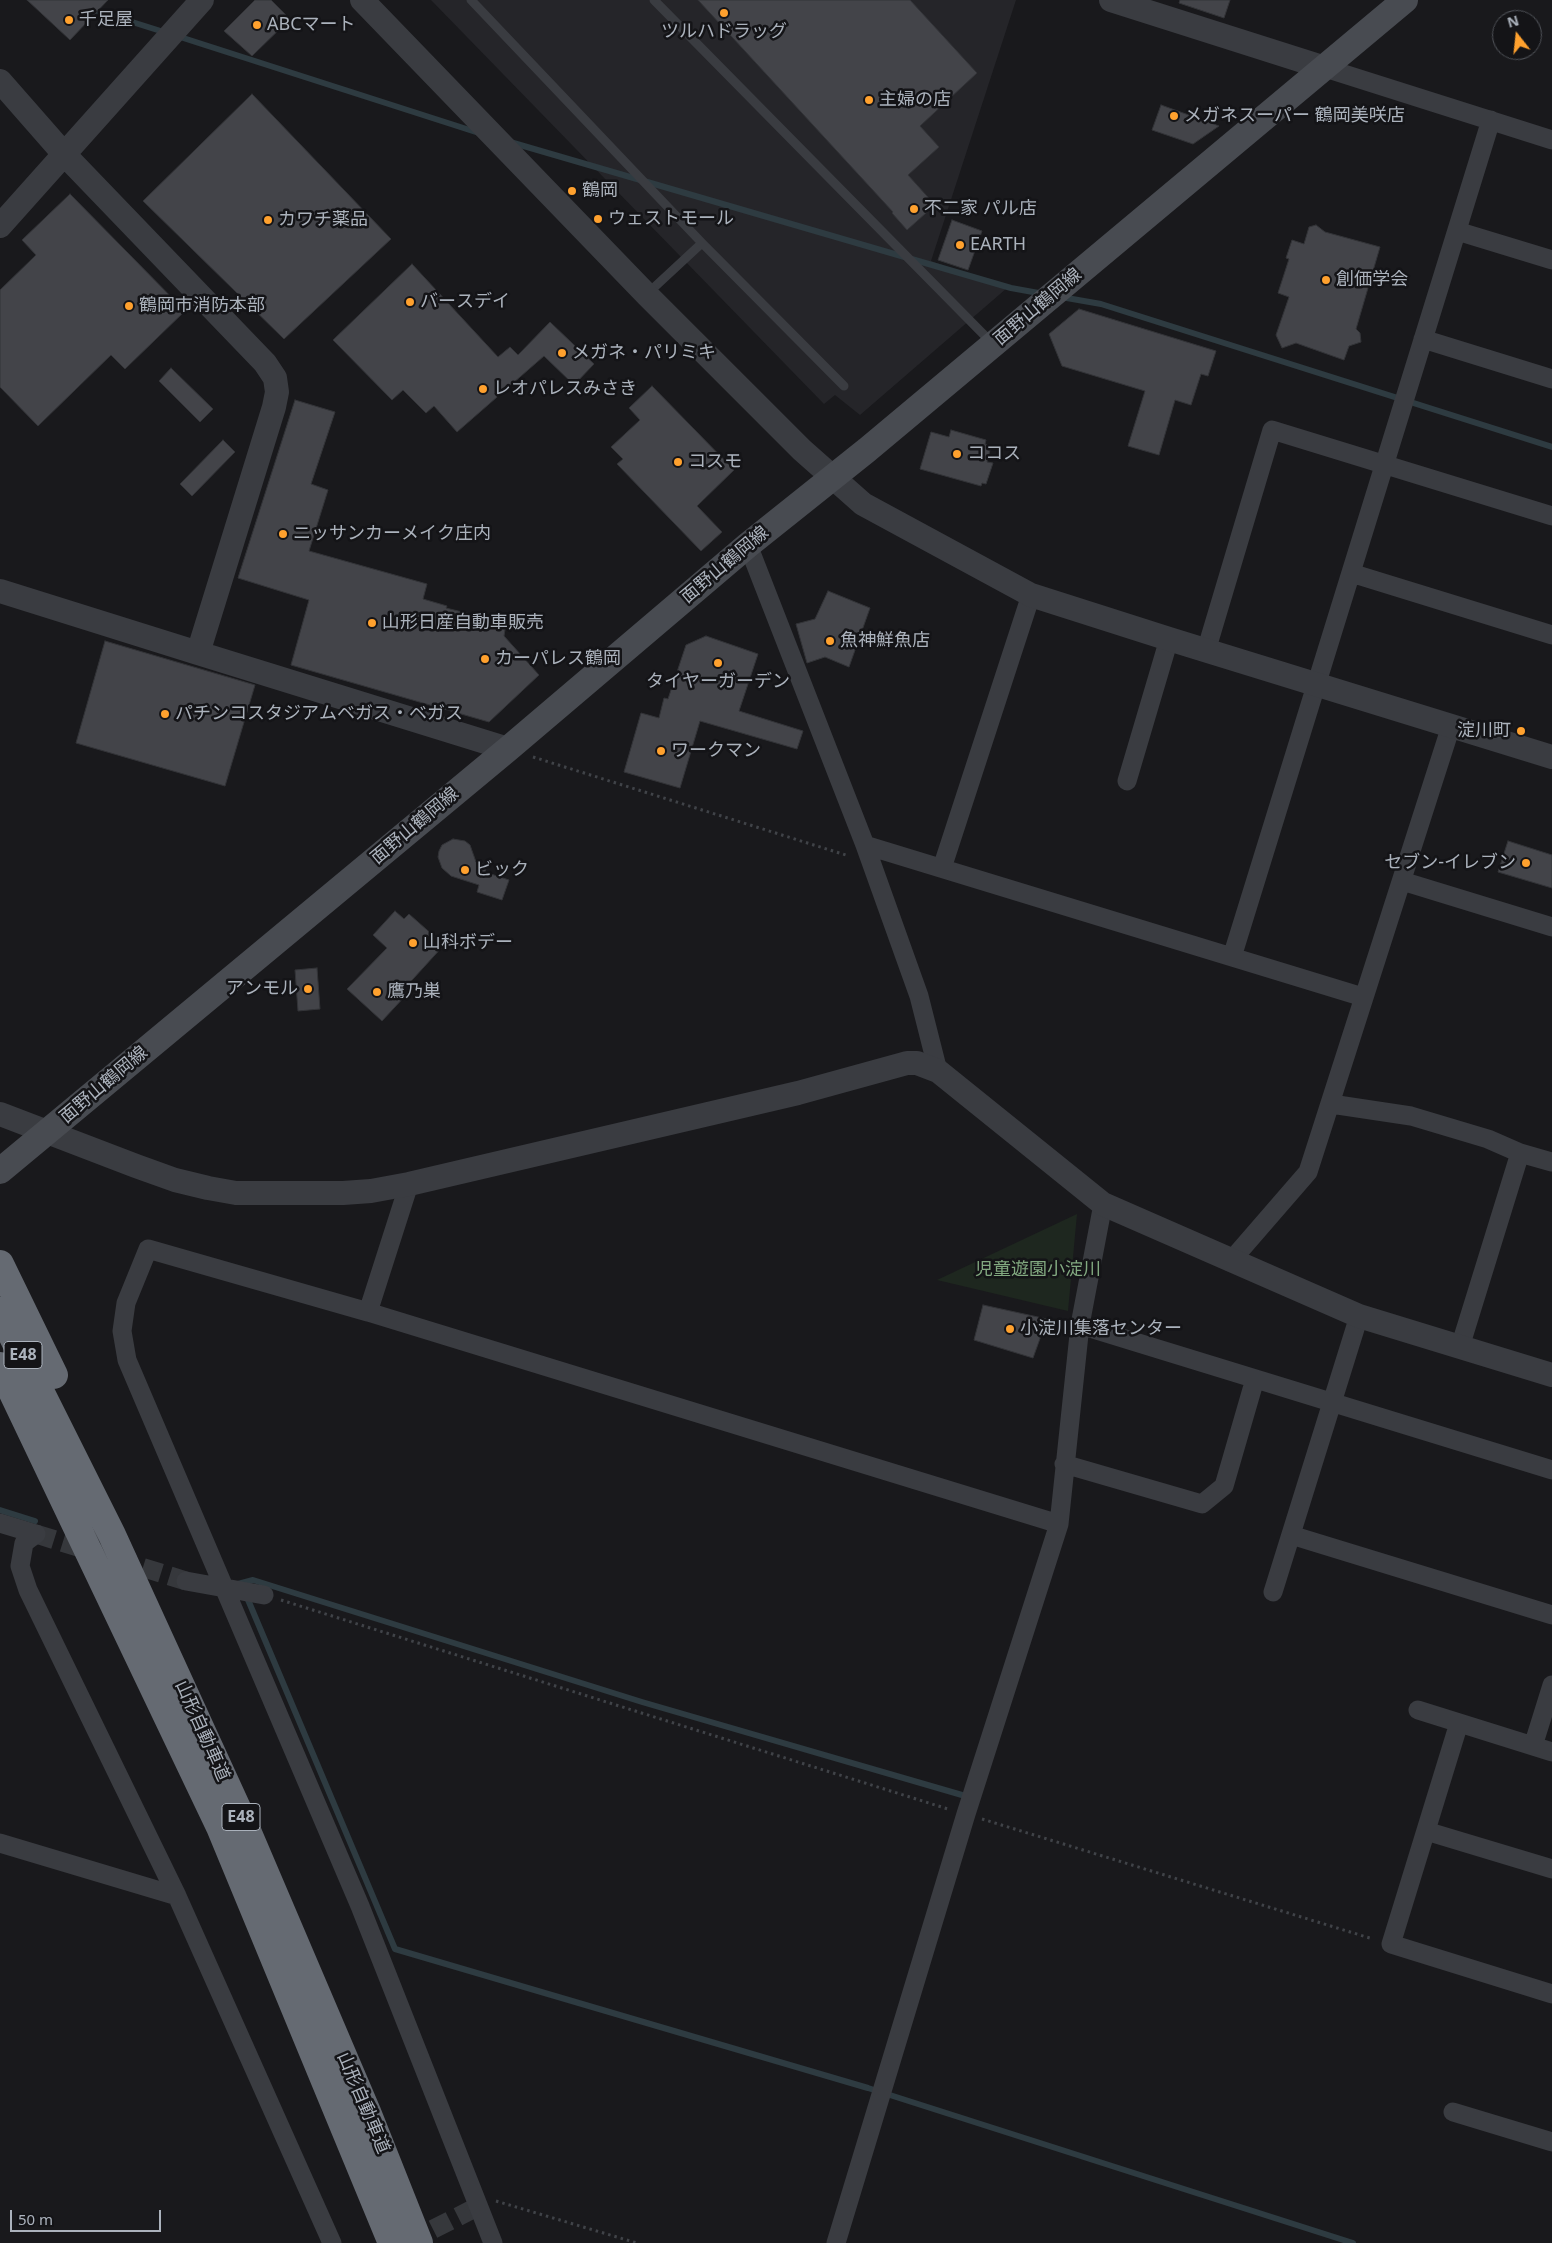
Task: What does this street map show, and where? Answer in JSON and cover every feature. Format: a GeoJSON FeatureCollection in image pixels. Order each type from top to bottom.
{"type":"FeatureCollection","features":[{"type":"Feature","properties":{"kind":"highway"},"geometry":{"type":"LineString","coordinates":[[0,1264],[54,1396]]}},
{"type":"Feature","properties":{"kind":"highway","name":"E48"},"geometry":{"type":"LineString","coordinates":[[0,1311],[54,1396]]}},
{"type":"Feature","properties":{"kind":"highway","name":"山形自動車道"},"geometry":{"type":"LineString","coordinates":[[0,1366],[220,1827],[392,2243]]}},
{"type":"Feature","properties":{"kind":"highway"},"geometry":{"type":"LineString","coordinates":[[0,1373],[22,1411]]}},
{"type":"Feature","properties":{"kind":"highway","name":"山形自動車道"},"geometry":{"type":"LineString","coordinates":[[54,1396],[80,1437],[112,1535],[246,1828],[367,2112],[419,2243]]}},
{"type":"Feature","properties":{"kind":"main road","name":"面野山鶴岡線"},"geometry":{"type":"LineString","coordinates":[[0,1171],[1405,0]]}},
{"type":"Feature","properties":{"kind":"street"},"geometry":{"type":"LineString","coordinates":[[0,226],[202,0]]}},
{"type":"Feature","properties":{"kind":"street"},"geometry":{"type":"LineString","coordinates":[[362,0],[647,295],[794,443],[863,504],[1031,595],[1169,640],[1552,756]]}},
{"type":"Feature","properties":{"kind":"street"},"geometry":{"type":"LineString","coordinates":[[1112,0],[1552,140]]}},
{"type":"Feature","properties":{"kind":"street"},"geometry":{"type":"LineString","coordinates":[[0,81],[64,154],[264,363],[275,378],[277,392],[274,407],[198,653]]}},
{"type":"Feature","properties":{"kind":"street"},"geometry":{"type":"LineString","coordinates":[[1232,957],[1491,120]]}},
{"type":"Feature","properties":{"kind":"street"},"geometry":{"type":"LineString","coordinates":[[1457,231],[1552,260]]}},
{"type":"Feature","properties":{"kind":"street"},"geometry":{"type":"LineString","coordinates":[[1423,339],[1552,379]]}},
{"type":"Feature","properties":{"kind":"street"},"geometry":{"type":"LineString","coordinates":[[1206,651],[1272,430],[1552,516]]}},
{"type":"Feature","properties":{"kind":"street"},"geometry":{"type":"LineString","coordinates":[[748,546],[871,863],[919,996],[938,1070]]}},
{"type":"Feature","properties":{"kind":"street"},"geometry":{"type":"LineString","coordinates":[[1351,573],[1552,635]]}},
{"type":"Feature","properties":{"kind":"street"},"geometry":{"type":"LineString","coordinates":[[0,591],[508,749]]}},
{"type":"Feature","properties":{"kind":"street"},"geometry":{"type":"LineString","coordinates":[[942,868],[1031,595]]}},
{"type":"Feature","properties":{"kind":"street"},"geometry":{"type":"LineString","coordinates":[[1127,781],[1169,640]]}},
{"type":"Feature","properties":{"kind":"street"},"geometry":{"type":"LineString","coordinates":[[1230,1262],[1308,1172],[1451,726]]}},
{"type":"Feature","properties":{"kind":"street"},"geometry":{"type":"LineString","coordinates":[[864,845],[1363,997]]}},
{"type":"Feature","properties":{"kind":"street"},"geometry":{"type":"LineString","coordinates":[[1402,881],[1552,927]]}},
{"type":"Feature","properties":{"kind":"street"},"geometry":{"type":"LineString","coordinates":[[0,1114],[175,1180],[236,1193],[343,1193],[371,1191],[409,1184],[788,1096],[907,1063],[928,1066],[938,1070],[1102,1204],[1230,1262],[1359,1316],[1552,1375]]}},
{"type":"Feature","properties":{"kind":"street"},"geometry":{"type":"LineString","coordinates":[[1331,1104],[1411,1116],[1488,1139],[1520,1153],[1552,1162]]}},
{"type":"Feature","properties":{"kind":"street"},"geometry":{"type":"LineString","coordinates":[[1460,1347],[1520,1153]]}},
{"type":"Feature","properties":{"kind":"street"},"geometry":{"type":"LineString","coordinates":[[368,1312],[409,1184]]}},
{"type":"Feature","properties":{"kind":"street"},"geometry":{"type":"LineString","coordinates":[[836,2243],[966,1814],[1059,1524],[1080,1325],[1102,1204]]}},
{"type":"Feature","properties":{"kind":"street"},"geometry":{"type":"LineString","coordinates":[[493,2243],[360,1906],[127,1360],[122,1331],[126,1302],[148,1249],[368,1312],[1059,1524]]}},
{"type":"Feature","properties":{"kind":"street"},"geometry":{"type":"LineString","coordinates":[[1273,1592],[1359,1316]]}},
{"type":"Feature","properties":{"kind":"street"},"geometry":{"type":"LineString","coordinates":[[1080,1325],[1552,1470]]}},
{"type":"Feature","properties":{"kind":"street"},"geometry":{"type":"LineString","coordinates":[[1064,1464],[1202,1504],[1224,1486],[1254,1379]]}},
{"type":"Feature","properties":{"kind":"street"},"geometry":{"type":"LineString","coordinates":[[0,1523],[36,1534],[24,1543],[20,1566],[28,1590],[177,1896],[332,2243]]}},
{"type":"Feature","properties":{"kind":"street"},"geometry":{"type":"LineString","coordinates":[[1291,1535],[1552,1614]]}},
{"type":"Feature","properties":{"kind":"street"},"geometry":{"type":"LineString","coordinates":[[186,1582],[264,1595]]}},
{"type":"Feature","properties":{"kind":"street"},"geometry":{"type":"LineString","coordinates":[[1533,1746],[1552,1685]]}},
{"type":"Feature","properties":{"kind":"street"},"geometry":{"type":"LineString","coordinates":[[1418,1710],[1552,1752]]}},
{"type":"Feature","properties":{"kind":"street"},"geometry":{"type":"LineString","coordinates":[[1459,1723],[1391,1944],[1552,1994]]}},
{"type":"Feature","properties":{"kind":"street"},"geometry":{"type":"LineString","coordinates":[[1426,1831],[1552,1869]]}},
{"type":"Feature","properties":{"kind":"street"},"geometry":{"type":"LineString","coordinates":[[0,1843],[177,1896]]}},
{"type":"Feature","properties":{"kind":"street"},"geometry":{"type":"LineString","coordinates":[[1453,2112],[1552,2142]]}},
{"type":"Feature","properties":{"kind":"lane"},"geometry":{"type":"LineString","coordinates":[[471,0],[702,243],[844,386]]}},
{"type":"Feature","properties":{"kind":"lane"},"geometry":{"type":"LineString","coordinates":[[654,0],[993,344]]}},
{"type":"Feature","properties":{"kind":"lane"},"geometry":{"type":"LineString","coordinates":[[647,295],[702,243]]}},
{"type":"Feature","properties":{"kind":"path"},"geometry":{"type":"LineString","coordinates":[[508,749],[871,863]]}},
{"type":"Feature","properties":{"kind":"path"},"geometry":{"type":"LineString","coordinates":[[264,1595],[966,1814],[1391,1944]]}},
{"type":"Feature","properties":{"kind":"path"},"geometry":{"type":"LineString","coordinates":[[479,2206],[495,2201],[637,2243]]}},
{"type":"Feature","properties":{"kind":"shaded area"},"geometry":{"type":"Polygon","coordinates":[[[431,0],[1016,0],[931,261],[1007,288],[860,415],[835,395],[824,404],[431,0]]]}},
{"type":"Feature","properties":{"kind":"green space","name":"児童遊園小淀川"},"geometry":{"type":"Polygon","coordinates":[[[1077,1214],[1068,1311],[937,1280],[1077,1214]]]}},
{"type":"Feature","properties":{"kind":"building","name":"千足屋"},"geometry":{"type":"Polygon","coordinates":[[[27,0],[108,0],[70,40],[27,0]]]}},
{"type":"Feature","properties":{"kind":"building","name":"ABCマート"},"geometry":{"type":"Polygon","coordinates":[[[255,0],[271,0],[290,19],[252,56],[224,31],[255,0]]]}},
{"type":"Feature","properties":{"kind":"building","name":"主婦の店"},"geometry":{"type":"Polygon","coordinates":[[[698,0],[910,0],[977,73],[920,126],[939,147],[908,175],[935,205],[907,230],[893,212],[698,0]]]}},
{"type":"Feature","properties":{"kind":"building"},"geometry":{"type":"Polygon","coordinates":[[[1180,0],[1230,0],[1224,18],[1179,3],[1180,0]]]}},
{"type":"Feature","properties":{"kind":"building","name":"カワチ薬品"},"geometry":{"type":"Polygon","coordinates":[[[252,94],[391,239],[284,339],[143,201],[252,94]]]}},
{"type":"Feature","properties":{"kind":"building","name":"メガネスーパー 鶴岡美咲店"},"geometry":{"type":"Polygon","coordinates":[[[1161,105],[1219,126],[1193,144],[1152,130],[1161,105]]]}},
{"type":"Feature","properties":{"kind":"building","name":"鶴岡市消防本部"},"geometry":{"type":"Polygon","coordinates":[[[70,194],[185,311],[125,369],[111,355],[38,426],[0,387],[0,290],[36,255],[22,240],[70,194]]]}},
{"type":"Feature","properties":{"kind":"building","name":"EARTH"},"geometry":{"type":"Polygon","coordinates":[[[952,220],[982,231],[968,270],[938,260],[952,220]]]}},
{"type":"Feature","properties":{"kind":"building","name":"創価学会"},"geometry":{"type":"Polygon","coordinates":[[[1316,225],[1325,232],[1380,247],[1356,329],[1360,333],[1361,342],[1349,346],[1344,360],[1296,343],[1282,348],[1276,335],[1289,297],[1278,293],[1289,259],[1286,258],[1292,240],[1304,244],[1309,227],[1316,225]]]}},
{"type":"Feature","properties":{"kind":"building","name":"バースデイ"},"geometry":{"type":"Polygon","coordinates":[[[412,264],[498,357],[510,347],[518,355],[550,322],[594,364],[574,385],[544,356],[457,432],[434,406],[426,413],[403,390],[392,400],[333,340],[412,264]]]}},
{"type":"Feature","properties":{"kind":"building"},"geometry":{"type":"Polygon","coordinates":[[[1079,309],[1216,351],[1208,376],[1201,374],[1191,405],[1175,400],[1159,455],[1128,446],[1145,391],[1062,366],[1049,334],[1079,309]]]}},
{"type":"Feature","properties":{"kind":"building"},"geometry":{"type":"Polygon","coordinates":[[[171,368],[213,409],[200,422],[159,381],[171,368]]]}},
{"type":"Feature","properties":{"kind":"building"},"geometry":{"type":"Polygon","coordinates":[[[652,386],[734,470],[697,506],[722,532],[701,551],[617,464],[623,459],[611,447],[640,420],[629,408],[652,386]]]}},
{"type":"Feature","properties":{"kind":"building"},"geometry":{"type":"Polygon","coordinates":[[[295,400],[335,412],[311,484],[328,490],[309,551],[427,584],[423,599],[447,606],[446,608],[506,623],[504,636],[539,675],[489,722],[291,665],[309,600],[238,578],[295,400]]]}},
{"type":"Feature","properties":{"kind":"building","name":"ココス"},"geometry":{"type":"Polygon","coordinates":[[[951,430],[986,440],[985,444],[991,446],[987,462],[993,463],[986,484],[982,483],[981,486],[920,469],[931,432],[949,437],[951,430]]]}},
{"type":"Feature","properties":{"kind":"building"},"geometry":{"type":"Polygon","coordinates":[[[223,440],[235,452],[192,496],[180,484],[223,440]]]}},
{"type":"Feature","properties":{"kind":"building","name":"魚神鮮魚店"},"geometry":{"type":"Polygon","coordinates":[[[828,591],[870,608],[849,667],[825,657],[807,663],[796,624],[815,619],[828,591]]]}},
{"type":"Feature","properties":{"kind":"building"},"geometry":{"type":"Polygon","coordinates":[[[706,636],[758,654],[739,711],[803,731],[797,749],[700,721],[680,788],[624,772],[641,713],[659,718],[664,698],[668,699],[686,645],[706,636]]]}},
{"type":"Feature","properties":{"kind":"building","name":"パチンコスタジアムベガス・ベガス"},"geometry":{"type":"Polygon","coordinates":[[[105,641],[255,685],[225,786],[76,743],[105,641]]]}},
{"type":"Feature","properties":{"kind":"building","name":"ビック"},"geometry":{"type":"Polygon","coordinates":[[[453,839],[465,841],[470,845],[476,862],[487,865],[485,872],[509,880],[502,900],[477,892],[479,885],[451,876],[442,868],[438,857],[439,851],[442,845],[453,839]]]}},
{"type":"Feature","properties":{"kind":"building","name":"セブン-イレブン"},"geometry":{"type":"Polygon","coordinates":[[[1508,841],[1552,855],[1552,888],[1498,872],[1508,841]]]}},
{"type":"Feature","properties":{"kind":"building"},"geometry":{"type":"Polygon","coordinates":[[[395,911],[404,919],[409,914],[444,945],[403,990],[407,994],[382,1021],[347,989],[387,948],[373,935],[395,911]]]}},
{"type":"Feature","properties":{"kind":"building","name":"アンモル"},"geometry":{"type":"Polygon","coordinates":[[[317,968],[320,1009],[298,1011],[295,970],[317,968]]]}},
{"type":"Feature","properties":{"kind":"building","name":"小淀川集落センター"},"geometry":{"type":"Polygon","coordinates":[[[983,1305],[1047,1319],[1033,1358],[974,1340],[983,1305]]]}},
{"type":"Feature","properties":{"kind":"waterway"},"geometry":{"type":"LineString","coordinates":[[91,9],[167,33]]}},
{"type":"Feature","properties":{"kind":"waterway"},"geometry":{"type":"LineString","coordinates":[[177,36],[479,133]]}},
{"type":"Feature","properties":{"kind":"waterway"},"geometry":{"type":"LineString","coordinates":[[510,142],[1011,288],[1044,294]]}},
{"type":"Feature","properties":{"kind":"waterway"},"geometry":{"type":"LineString","coordinates":[[1061,297],[1101,304],[1552,447]]}},
{"type":"Feature","properties":{"kind":"waterway"},"geometry":{"type":"LineString","coordinates":[[0,1510],[35,1521]]}},
{"type":"Feature","properties":{"kind":"waterway"},"geometry":{"type":"LineString","coordinates":[[238,1584],[253,1580],[642,1702],[962,1795]]}},
{"type":"Feature","properties":{"kind":"waterway"},"geometry":{"type":"LineString","coordinates":[[246,1595],[395,1949],[868,2088],[1353,2243]]}},
{"type":"Feature","properties":{"kind":"tunnel"},"geometry":{"type":"LineString","coordinates":[[36,1534],[186,1581]]}},
{"type":"Feature","properties":{"kind":"tunnel"},"geometry":{"type":"LineString","coordinates":[[408,2242],[479,2206]]}},
{"type":"Feature","properties":{"kind":"place","name":"ツルハドラッグ"},"geometry":{"type":"Point","coordinates":[724,13]}},
{"type":"Feature","properties":{"kind":"place","name":"千足屋"},"geometry":{"type":"Point","coordinates":[69,20]}},
{"type":"Feature","properties":{"kind":"place","name":"ABCマート"},"geometry":{"type":"Point","coordinates":[257,25]}},
{"type":"Feature","properties":{"kind":"place","name":"主婦の店"},"geometry":{"type":"Point","coordinates":[869,100]}},
{"type":"Feature","properties":{"kind":"place","name":"メガネスーパー 鶴岡美咲店"},"geometry":{"type":"Point","coordinates":[1174,116]}},
{"type":"Feature","properties":{"kind":"place","name":"鶴岡"},"geometry":{"type":"Point","coordinates":[572,191]}},
{"type":"Feature","properties":{"kind":"place","name":"不二家 パル店"},"geometry":{"type":"Point","coordinates":[914,209]}},
{"type":"Feature","properties":{"kind":"place","name":"ウェストモール"},"geometry":{"type":"Point","coordinates":[598,219]}},
{"type":"Feature","properties":{"kind":"place","name":"カワチ薬品"},"geometry":{"type":"Point","coordinates":[268,220]}},
{"type":"Feature","properties":{"kind":"place","name":"EARTH"},"geometry":{"type":"Point","coordinates":[960,245]}},
{"type":"Feature","properties":{"kind":"place","name":"創価学会"},"geometry":{"type":"Point","coordinates":[1326,280]}},
{"type":"Feature","properties":{"kind":"place","name":"バースデイ"},"geometry":{"type":"Point","coordinates":[410,302]}},
{"type":"Feature","properties":{"kind":"place","name":"鶴岡市消防本部"},"geometry":{"type":"Point","coordinates":[129,306]}},
{"type":"Feature","properties":{"kind":"place","name":"メガネ・パリミキ"},"geometry":{"type":"Point","coordinates":[562,353]}},
{"type":"Feature","properties":{"kind":"place","name":"レオパレスみさき"},"geometry":{"type":"Point","coordinates":[483,389]}},
{"type":"Feature","properties":{"kind":"place","name":"ココス"},"geometry":{"type":"Point","coordinates":[957,454]}},
{"type":"Feature","properties":{"kind":"place","name":"コスモ"},"geometry":{"type":"Point","coordinates":[678,462]}},
{"type":"Feature","properties":{"kind":"place","name":"ニッサンカーメイク庄内"},"geometry":{"type":"Point","coordinates":[283,534]}},
{"type":"Feature","properties":{"kind":"place","name":"山形日産自動車販売"},"geometry":{"type":"Point","coordinates":[372,623]}},
{"type":"Feature","properties":{"kind":"place","name":"魚神鮮魚店"},"geometry":{"type":"Point","coordinates":[830,641]}},
{"type":"Feature","properties":{"kind":"place","name":"カーパレス鶴岡"},"geometry":{"type":"Point","coordinates":[485,659]}},
{"type":"Feature","properties":{"kind":"place","name":"タイヤーガーデン"},"geometry":{"type":"Point","coordinates":[718,663]}},
{"type":"Feature","properties":{"kind":"place","name":"パチンコスタジアムベガス・ベガス"},"geometry":{"type":"Point","coordinates":[165,714]}},
{"type":"Feature","properties":{"kind":"place","name":"淀川町"},"geometry":{"type":"Point","coordinates":[1521,731]}},
{"type":"Feature","properties":{"kind":"place","name":"ワークマン"},"geometry":{"type":"Point","coordinates":[661,751]}},
{"type":"Feature","properties":{"kind":"place","name":"セブン-イレブン"},"geometry":{"type":"Point","coordinates":[1526,863]}},
{"type":"Feature","properties":{"kind":"place","name":"ビック"},"geometry":{"type":"Point","coordinates":[465,870]}},
{"type":"Feature","properties":{"kind":"place","name":"山科ボデー"},"geometry":{"type":"Point","coordinates":[413,943]}},
{"type":"Feature","properties":{"kind":"place","name":"アンモル"},"geometry":{"type":"Point","coordinates":[308,989]}},
{"type":"Feature","properties":{"kind":"place","name":"鷹乃巣"},"geometry":{"type":"Point","coordinates":[377,992]}},
{"type":"Feature","properties":{"kind":"place","name":"小淀川集落センター"},"geometry":{"type":"Point","coordinates":[1010,1329]}}]}
